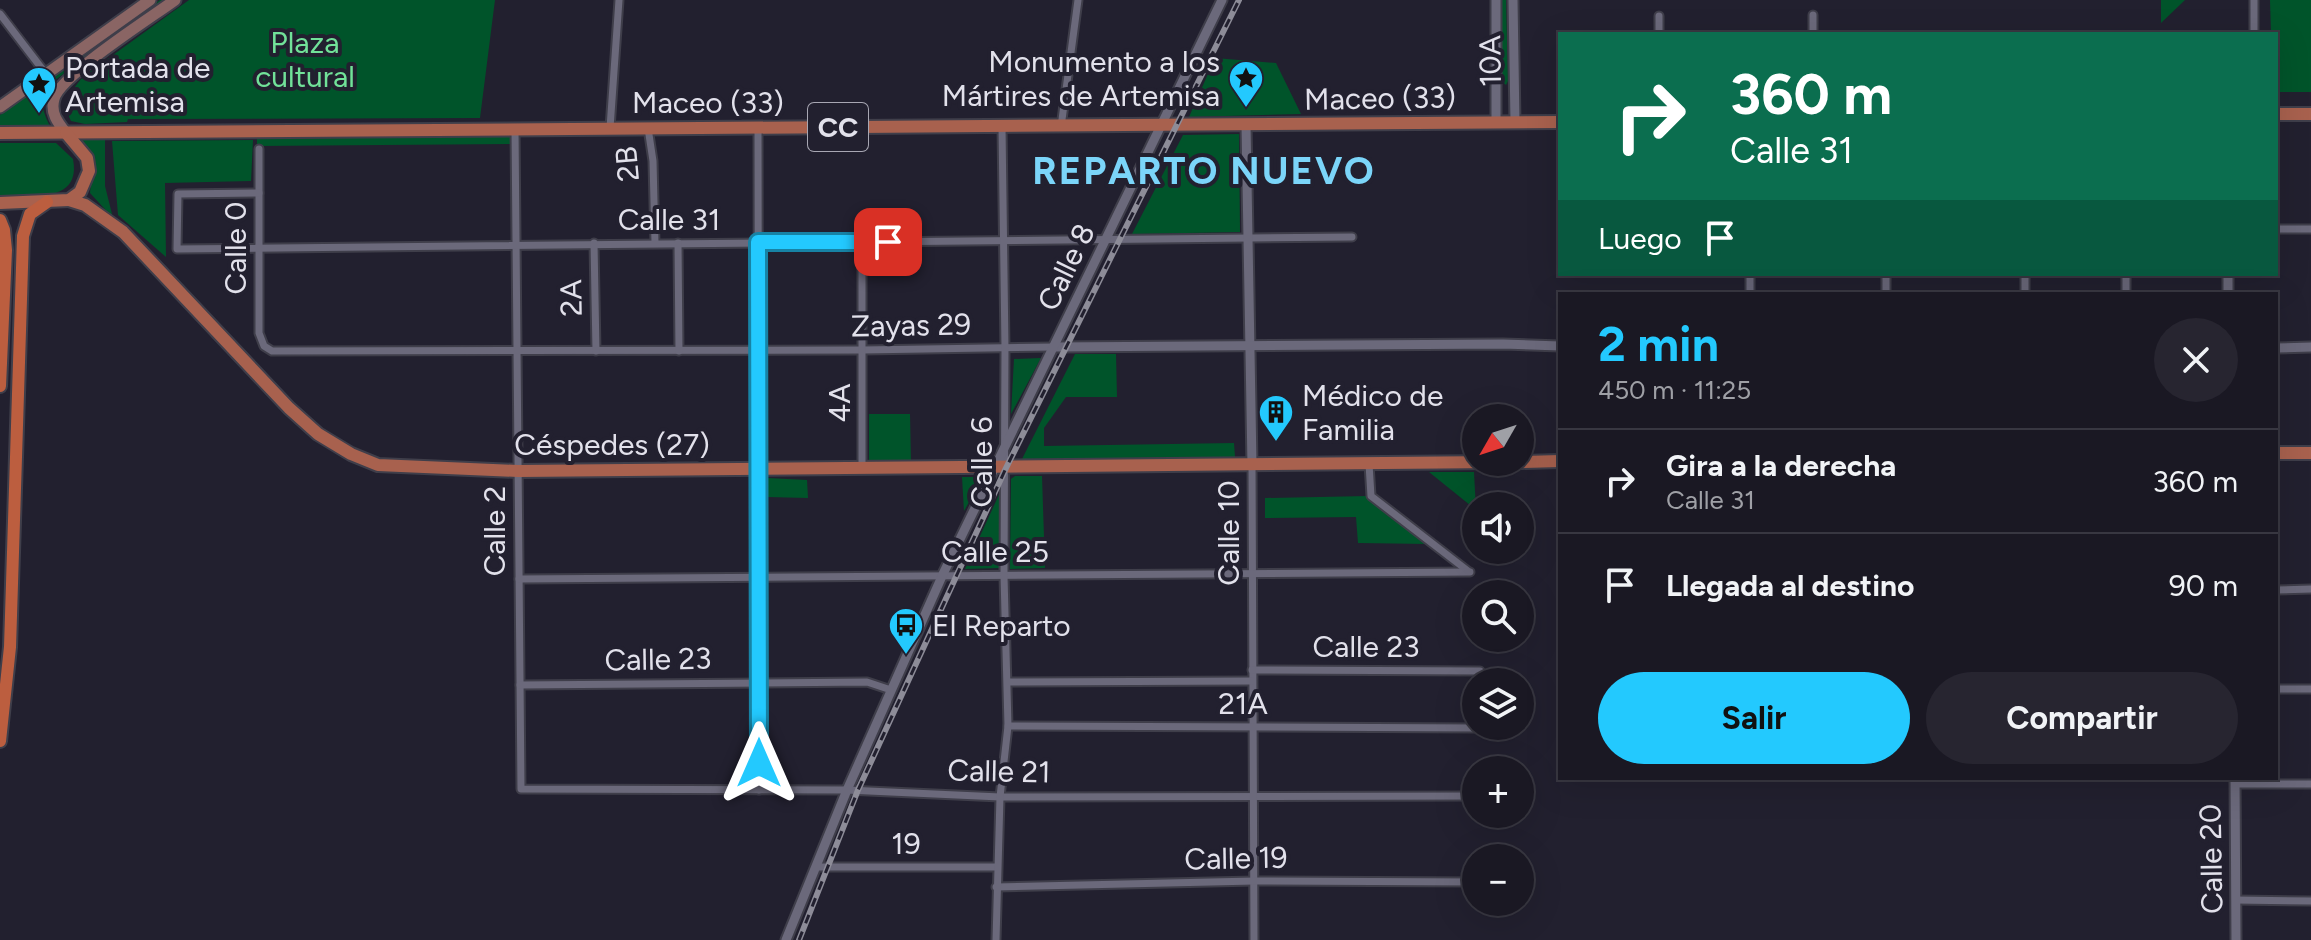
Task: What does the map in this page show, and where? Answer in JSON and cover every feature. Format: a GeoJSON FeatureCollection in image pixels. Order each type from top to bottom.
{"type":"FeatureCollection","features":[{"type":"Feature","properties":{"kind":"highway"},"geometry":{"type":"LineString","coordinates":[[0,741],[10,647],[23,236],[30,214],[47,202]]}},
{"type":"Feature","properties":{"kind":"highway"},"geometry":{"type":"LineString","coordinates":[[0,220],[6,250],[0,386]]}},
{"type":"Feature","properties":{"kind":"main road"},"geometry":{"type":"LineString","coordinates":[[0,107],[150,0]]}},
{"type":"Feature","properties":{"kind":"main road"},"geometry":{"type":"LineString","coordinates":[[0,203],[69,200],[80,192],[89,171],[87,158],[53,113],[53,102],[64,81],[175,0]]}},
{"type":"Feature","properties":{"kind":"main road"},"geometry":{"type":"LineString","coordinates":[[2278,108],[2296,114]]}},
{"type":"Feature","properties":{"kind":"main road"},"geometry":{"type":"LineString","coordinates":[[2278,114],[2311,114]]}},
{"type":"Feature","properties":{"kind":"main road","name":"Maceo (33)"},"geometry":{"type":"LineString","coordinates":[[0,133],[1558,122]]}},
{"type":"Feature","properties":{"kind":"main road","name":"Céspedes (27)"},"geometry":{"type":"LineString","coordinates":[[69,200],[85,205],[123,232],[289,408],[318,434],[351,454],[378,465],[518,471],[1462,463]]}},
{"type":"Feature","properties":{"kind":"main road"},"geometry":{"type":"LineString","coordinates":[[2278,453],[2311,453]]}},
{"type":"Feature","properties":{"kind":"main road"},"geometry":{"type":"LineString","coordinates":[[1534,462],[1558,461]]}},
{"type":"Feature","properties":{"kind":"street"},"geometry":{"type":"LineString","coordinates":[[610,128],[619,0]]}},
{"type":"Feature","properties":{"kind":"street"},"geometry":{"type":"LineString","coordinates":[[1061,127],[1078,0]]}},
{"type":"Feature","properties":{"kind":"street","name":"Calle 8"},"geometry":{"type":"LineString","coordinates":[[786,940],[847,790],[943,574],[1000,468],[1005,447],[1222,0]]}},
{"type":"Feature","properties":{"kind":"street","name":"10A"},"geometry":{"type":"LineString","coordinates":[[1496,0],[1496,122]]}},
{"type":"Feature","properties":{"kind":"street","name":"10A"},"geometry":{"type":"LineString","coordinates":[[1513,0],[1515,122]]}},
{"type":"Feature","properties":{"kind":"street"},"geometry":{"type":"LineString","coordinates":[[2254,0],[2254,32]]}},
{"type":"Feature","properties":{"kind":"street"},"geometry":{"type":"LineString","coordinates":[[0,14],[46,74]]}},
{"type":"Feature","properties":{"kind":"street"},"geometry":{"type":"LineString","coordinates":[[1813,15],[1813,32]]}},
{"type":"Feature","properties":{"kind":"street"},"geometry":{"type":"LineString","coordinates":[[1659,16],[1659,32]]}},
{"type":"Feature","properties":{"kind":"street","name":"Calle 10"},"geometry":{"type":"LineString","coordinates":[[1246,125],[1252,465],[1254,940]]}},
{"type":"Feature","properties":{"kind":"street","name":"Calle 6"},"geometry":{"type":"LineString","coordinates":[[1002,127],[1005,447]]}},
{"type":"Feature","properties":{"kind":"street","name":"2B"},"geometry":{"type":"LineString","coordinates":[[648,128],[653,161],[655,243]]}},
{"type":"Feature","properties":{"kind":"street"},"geometry":{"type":"LineString","coordinates":[[758,128],[759,790]]}},
{"type":"Feature","properties":{"kind":"street","name":"Calle 2"},"geometry":{"type":"LineString","coordinates":[[515,129],[521,789]]}},
{"type":"Feature","properties":{"kind":"street","name":"Calle 0"},"geometry":{"type":"LineString","coordinates":[[259,149],[259,333],[264,346]]}},
{"type":"Feature","properties":{"kind":"street","name":"Calle 31"},"geometry":{"type":"LineString","coordinates":[[259,193],[178,194],[177,249],[1352,237]]}},
{"type":"Feature","properties":{"kind":"street"},"geometry":{"type":"LineString","coordinates":[[2278,229],[2311,229]]}},
{"type":"Feature","properties":{"kind":"street","name":"4A"},"geometry":{"type":"LineString","coordinates":[[862,241],[862,469]]}},
{"type":"Feature","properties":{"kind":"street","name":"2A"},"geometry":{"type":"LineString","coordinates":[[594,243],[596,351]]}},
{"type":"Feature","properties":{"kind":"street"},"geometry":{"type":"LineString","coordinates":[[678,243],[679,351]]}},
{"type":"Feature","properties":{"kind":"street","name":"Zayas 29"},"geometry":{"type":"LineString","coordinates":[[264,346],[272,351],[758,351],[1558,346]]}},
{"type":"Feature","properties":{"kind":"street"},"geometry":{"type":"LineString","coordinates":[[2278,348],[2311,347]]}},
{"type":"Feature","properties":{"kind":"street","name":"Calle 25"},"geometry":{"type":"LineString","coordinates":[[519,579],[1470,572],[1371,496],[1369,464]]}},
{"type":"Feature","properties":{"kind":"street","name":"Calle 6"},"geometry":{"type":"LineString","coordinates":[[996,940],[996,867],[1008,726],[1000,468]]}},
{"type":"Feature","properties":{"kind":"street"},"geometry":{"type":"LineString","coordinates":[[2278,590],[2311,589]]}},
{"type":"Feature","properties":{"kind":"street","name":"Calle 23"},"geometry":{"type":"LineString","coordinates":[[1252,670],[1462,671]]}},
{"type":"Feature","properties":{"kind":"street"},"geometry":{"type":"LineString","coordinates":[[1008,682],[1252,681]]}},
{"type":"Feature","properties":{"kind":"street","name":"Calle 23"},"geometry":{"type":"LineString","coordinates":[[520,685],[867,682],[891,690]]}},
{"type":"Feature","properties":{"kind":"street"},"geometry":{"type":"LineString","coordinates":[[2278,689],[2311,689]]}},
{"type":"Feature","properties":{"kind":"street","name":"21A"},"geometry":{"type":"LineString","coordinates":[[1008,726],[1462,728]]}},
{"type":"Feature","properties":{"kind":"street"},"geometry":{"type":"LineString","coordinates":[[2235,781],[2311,784]]}},
{"type":"Feature","properties":{"kind":"street","name":"Calle 20"},"geometry":{"type":"LineString","coordinates":[[2235,781],[2236,940]]}},
{"type":"Feature","properties":{"kind":"street","name":"Calle 21"},"geometry":{"type":"LineString","coordinates":[[521,789],[847,790],[1000,797],[1462,796]]}},
{"type":"Feature","properties":{"kind":"street","name":"19"},"geometry":{"type":"LineString","coordinates":[[816,867],[996,867]]}},
{"type":"Feature","properties":{"kind":"street","name":"Calle 19"},"geometry":{"type":"LineString","coordinates":[[996,887],[1254,881],[1462,882]]}},
{"type":"Feature","properties":{"kind":"street"},"geometry":{"type":"LineString","coordinates":[[2236,900],[2311,901]]}},
{"type":"Feature","properties":{"kind":"green space"},"geometry":{"type":"Polygon","coordinates":[[[160,0],[165,0],[47,86],[43,106],[50,126],[0,128],[0,115],[160,0]]]}},
{"type":"Feature","properties":{"kind":"green space","name":"Plaza cultural"},"geometry":{"type":"Polygon","coordinates":[[[189,0],[495,0],[480,118],[128,119],[127,122],[85,124],[71,121],[68,102],[84,76],[189,0]]]}},
{"type":"Feature","properties":{"kind":"green space"},"geometry":{"type":"Polygon","coordinates":[[[1501,0],[1506,0],[1506,85],[1502,81],[1501,0]]]}},
{"type":"Feature","properties":{"kind":"green space"},"geometry":{"type":"Polygon","coordinates":[[[2161,0],[2185,0],[2161,23],[2161,0]]]}},
{"type":"Feature","properties":{"kind":"green space"},"geometry":{"type":"Polygon","coordinates":[[[2270,0],[2311,0],[2311,92],[2278,92],[2278,32],[2271,32],[2270,0]]]}},
{"type":"Feature","properties":{"kind":"green space"},"geometry":{"type":"Polygon","coordinates":[[[1215,58],[1276,63],[1301,114],[1189,117],[1215,58]]]}},
{"type":"Feature","properties":{"kind":"green space"},"geometry":{"type":"Polygon","coordinates":[[[1239,134],[1240,232],[1132,234],[1183,135],[1239,134]]]}},
{"type":"Feature","properties":{"kind":"green space"},"geometry":{"type":"Polygon","coordinates":[[[512,136],[512,144],[257,146],[257,139],[512,136]]]}},
{"type":"Feature","properties":{"kind":"green space"},"geometry":{"type":"Polygon","coordinates":[[[80,138],[105,138],[105,186],[113,218],[90,193],[93,158],[80,138]]]}},
{"type":"Feature","properties":{"kind":"green space"},"geometry":{"type":"Polygon","coordinates":[[[253,140],[251,181],[165,183],[166,257],[118,215],[112,141],[253,140]]]}},
{"type":"Feature","properties":{"kind":"green space"},"geometry":{"type":"Polygon","coordinates":[[[0,143],[56,143],[73,159],[74,174],[69,184],[61,191],[38,196],[0,195],[0,143]]]}},
{"type":"Feature","properties":{"kind":"green space"},"geometry":{"type":"Polygon","coordinates":[[[1075,354],[1116,354],[1117,397],[1066,397],[1044,428],[1044,446],[1234,443],[1235,457],[1022,459],[1075,354]]]}},
{"type":"Feature","properties":{"kind":"green space"},"geometry":{"type":"Polygon","coordinates":[[[1041,358],[1011,414],[1014,359],[1041,358]]]}},
{"type":"Feature","properties":{"kind":"green space"},"geometry":{"type":"Polygon","coordinates":[[[869,414],[910,414],[911,463],[869,463],[869,414]]]}},
{"type":"Feature","properties":{"kind":"green space"},"geometry":{"type":"Polygon","coordinates":[[[1429,472],[1462,472],[1462,476],[1474,476],[1475,492],[1462,492],[1462,499],[1429,472]]]}},
{"type":"Feature","properties":{"kind":"green space"},"geometry":{"type":"Polygon","coordinates":[[[1015,476],[1042,476],[1045,568],[1010,569],[1011,479],[1015,476]]]}},
{"type":"Feature","properties":{"kind":"green space"},"geometry":{"type":"Polygon","coordinates":[[[962,477],[983,477],[964,511],[962,477]]]}},
{"type":"Feature","properties":{"kind":"green space"},"geometry":{"type":"Polygon","coordinates":[[[768,478],[807,480],[808,498],[767,497],[768,478]]]}},
{"type":"Feature","properties":{"kind":"green space"},"geometry":{"type":"Polygon","coordinates":[[[1002,488],[999,568],[965,569],[1002,488]]]}},
{"type":"Feature","properties":{"kind":"green space"},"geometry":{"type":"Polygon","coordinates":[[[1368,496],[1429,544],[1358,543],[1356,517],[1265,518],[1265,498],[1368,496]]]}},
{"type":"Feature","properties":{"kind":"railway"},"geometry":{"type":"LineString","coordinates":[[799,940],[858,790],[1006,468],[1239,0]]}},
{"type":"Feature","properties":{"kind":"place","name":"Monumento a los Mártires de Artemisa"},"geometry":{"type":"Point","coordinates":[1246,109]}},
{"type":"Feature","properties":{"kind":"place","name":"Portada de Artemisa"},"geometry":{"type":"Point","coordinates":[39,115]}},
{"type":"Feature","properties":{"kind":"place","name":"Médico de Familia"},"geometry":{"type":"Point","coordinates":[1276,443]}},
{"type":"Feature","properties":{"kind":"place","name":"El Reparto"},"geometry":{"type":"Point","coordinates":[906,656]}},
{"type":"Feature","properties":{"kind":"district","name":"REPARTO NUEVO"},"geometry":{"type":"Point","coordinates":[1204,171]}},
{"type":"Feature","properties":{"kind":"route"},"geometry":{"type":"LineString","coordinates":[[759,763],[758,242],[888,242]]}}]}
